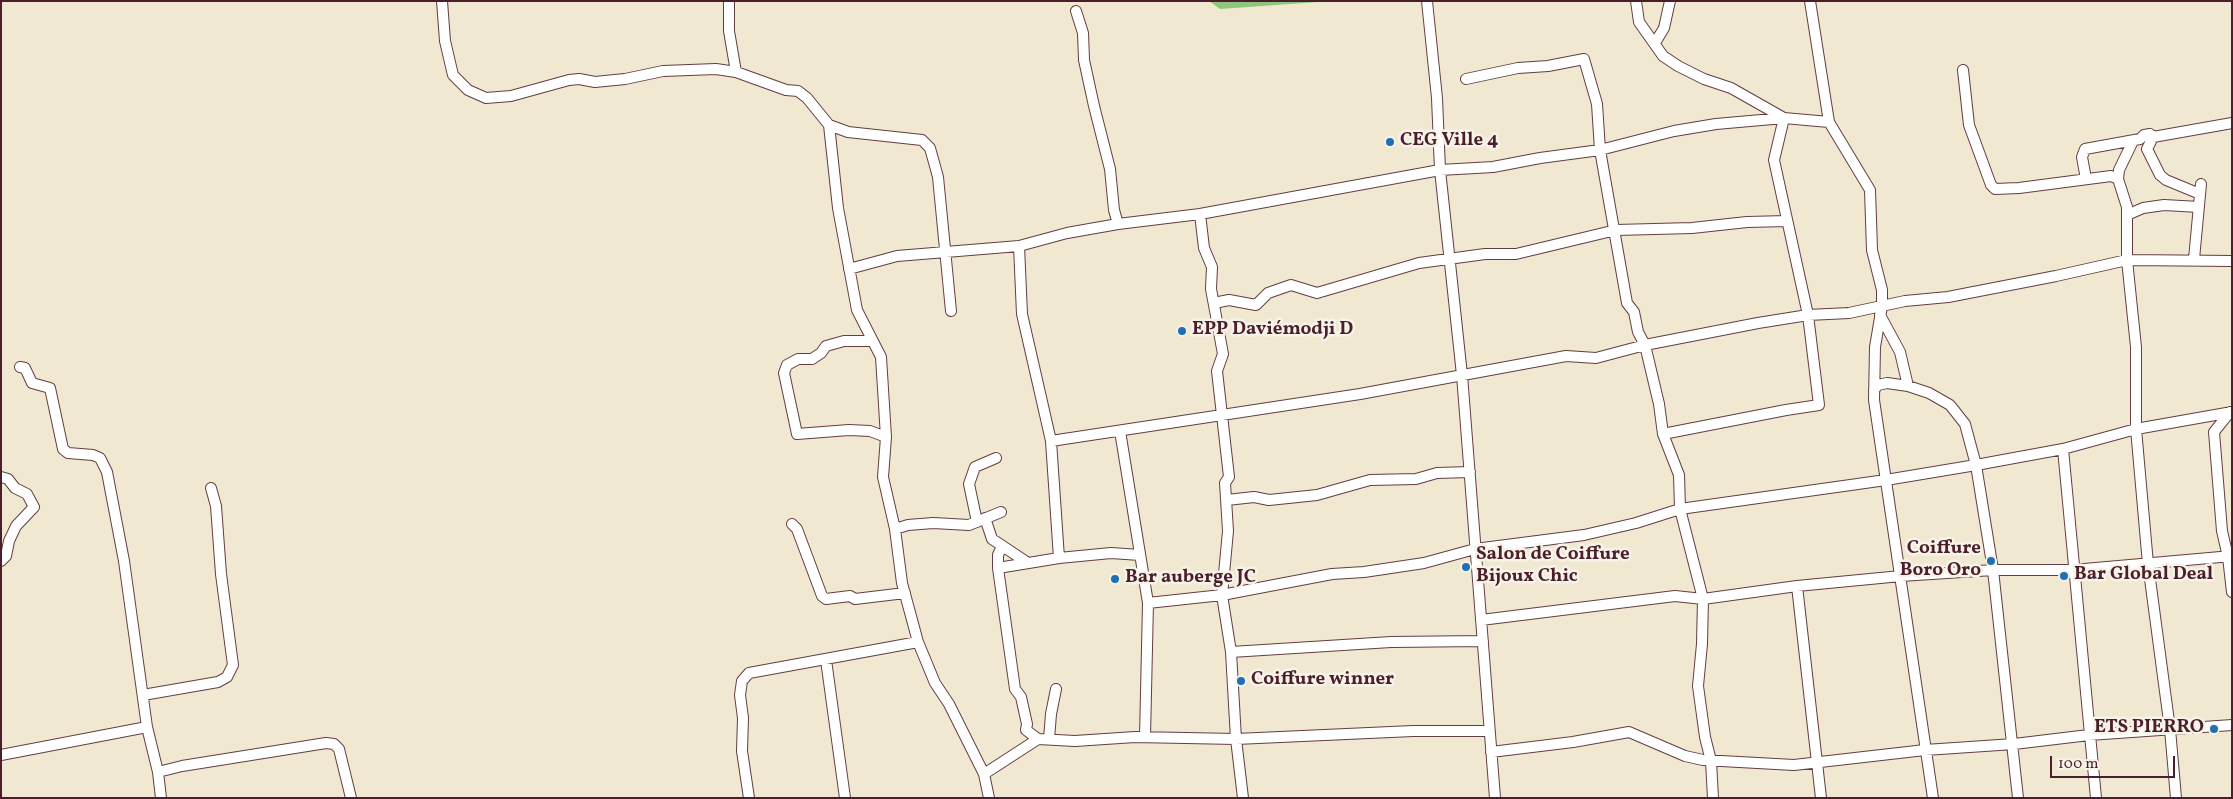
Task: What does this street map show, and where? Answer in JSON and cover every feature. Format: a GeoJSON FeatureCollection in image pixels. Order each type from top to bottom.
{"type":"FeatureCollection","features":[{"type":"Feature","properties":{"kind":"street"},"geometry":{"type":"LineString","coordinates":[[442,1],[445,41],[453,75],[468,90],[486,98],[510,96],[569,80],[603,82],[625,80],[662,71],[716,69],[736,72],[786,90],[798,91],[807,98],[829,125],[848,132],[922,140],[930,148],[938,177],[950,311]]}},
{"type":"Feature","properties":{"kind":"street"},"geometry":{"type":"LineString","coordinates":[[729,1],[729,31],[736,72]]}},
{"type":"Feature","properties":{"kind":"street"},"geometry":{"type":"LineString","coordinates":[[1427,1],[1436,98],[1440,170],[1462,375],[1495,798]]}},
{"type":"Feature","properties":{"kind":"street"},"geometry":{"type":"LineString","coordinates":[[1636,1],[1639,22],[1663,56],[1678,66],[1731,88],[1784,118]]}},
{"type":"Feature","properties":{"kind":"street"},"geometry":{"type":"LineString","coordinates":[[1655,43],[1664,28],[1670,1]]}},
{"type":"Feature","properties":{"kind":"street"},"geometry":{"type":"LineString","coordinates":[[1810,1],[1829,122],[1870,190],[1872,250],[1882,290],[1881,311],[1875,347],[1875,410],[1933,798]]}},
{"type":"Feature","properties":{"kind":"street"},"geometry":{"type":"LineString","coordinates":[[1076,11],[1083,33],[1084,60],[1110,169],[1114,210],[1118,224]]}},
{"type":"Feature","properties":{"kind":"street"},"geometry":{"type":"LineString","coordinates":[[1466,79],[1518,68],[1548,66],[1584,59],[1597,104],[1600,150],[1616,230],[1616,248],[1627,303],[1634,312],[1638,332],[1645,345],[1663,434],[1679,475],[1680,509],[1703,599],[1702,644],[1698,686],[1705,737],[1711,761],[1713,798]]}},
{"type":"Feature","properties":{"kind":"street"},"geometry":{"type":"LineString","coordinates":[[1963,70],[1969,125],[1991,185],[1995,189],[2019,188],[2111,176],[2118,179]]}},
{"type":"Feature","properties":{"kind":"street"},"geometry":{"type":"LineString","coordinates":[[1663,434],[1820,405],[1808,315],[1774,160],[1784,118]]}},
{"type":"Feature","properties":{"kind":"street"},"geometry":{"type":"LineString","coordinates":[[849,269],[896,256],[1020,246],[1067,233],[1118,224],[1200,214],[1440,170],[1493,167],[1540,158],[1600,150],[1674,131],[1716,124],[1784,118],[1829,122]]}},
{"type":"Feature","properties":{"kind":"street"},"geometry":{"type":"LineString","coordinates":[[2086,179],[2082,157],[2085,150],[2136,140],[2144,135],[2150,134],[2153,137],[2232,123]]}},
{"type":"Feature","properties":{"kind":"street"},"geometry":{"type":"LineString","coordinates":[[829,125],[838,208],[857,310],[881,357],[886,438],[883,477],[895,529],[905,593],[918,642],[935,683],[949,704],[984,774],[989,798]]}},
{"type":"Feature","properties":{"kind":"street"},"geometry":{"type":"LineString","coordinates":[[2147,149],[2153,137]]}},
{"type":"Feature","properties":{"kind":"street"},"geometry":{"type":"LineString","coordinates":[[2136,140],[2142,147],[2147,149],[2160,175],[2166,180],[2200,189],[2194,259]]}},
{"type":"Feature","properties":{"kind":"street"},"geometry":{"type":"LineString","coordinates":[[2136,140],[2119,170],[2118,179],[2127,206],[2127,260],[2136,347],[2136,429],[2148,564],[2170,729],[2176,798]]}},
{"type":"Feature","properties":{"kind":"street"},"geometry":{"type":"LineString","coordinates":[[2127,215],[2143,208],[2157,206],[2199,207]]}},
{"type":"Feature","properties":{"kind":"street"},"geometry":{"type":"LineString","coordinates":[[1200,214],[1204,248],[1212,267],[1214,303],[1223,354],[1217,371],[1229,477],[1226,483],[1228,531],[1222,595],[1231,652],[1236,738],[1243,798]]}},
{"type":"Feature","properties":{"kind":"street"},"geometry":{"type":"LineString","coordinates":[[1214,303],[1229,300],[1256,305],[1268,293],[1291,285],[1317,293],[1420,263],[1485,254],[1516,254],[1616,230],[1692,228],[1747,222],[1787,221]]}},
{"type":"Feature","properties":{"kind":"street"},"geometry":{"type":"LineString","coordinates":[[1020,246],[1022,314],[1051,441],[1059,558]]}},
{"type":"Feature","properties":{"kind":"street"},"geometry":{"type":"LineString","coordinates":[[1051,441],[1222,416],[1566,356],[1596,358],[1645,345],[1808,315],[1881,311],[1904,301],[1948,297],[2127,260],[2194,259],[2232,262]]}},
{"type":"Feature","properties":{"kind":"street"},"geometry":{"type":"LineString","coordinates":[[1881,311],[1900,352],[1908,386]]}},
{"type":"Feature","properties":{"kind":"street"},"geometry":{"type":"LineString","coordinates":[[872,341],[844,341],[826,346],[821,353],[812,359],[798,360],[787,365],[784,373],[798,434],[849,430],[870,431],[886,438]]}},
{"type":"Feature","properties":{"kind":"street"},"geometry":{"type":"LineString","coordinates":[[20,367],[26,368],[32,383],[50,388],[63,450],[68,453],[93,455],[100,458],[107,472],[124,561],[147,727],[158,772],[161,798]]}},
{"type":"Feature","properties":{"kind":"street"},"geometry":{"type":"LineString","coordinates":[[1874,390],[1878,385],[1887,383],[1908,386],[1929,393],[1950,405],[1966,424],[1976,465],[1993,570],[2014,744],[2018,798]]}},
{"type":"Feature","properties":{"kind":"street"},"geometry":{"type":"LineString","coordinates":[[1148,603],[1222,595],[1332,574],[1364,572],[1424,563],[1475,549],[1584,535],[1636,524],[1680,509],[1886,480],[2063,450],[2136,429],[2231,412]]}},
{"type":"Feature","properties":{"kind":"street"},"geometry":{"type":"LineString","coordinates":[[2214,432],[2231,412]]}},
{"type":"Feature","properties":{"kind":"street"},"geometry":{"type":"LineString","coordinates":[[2199,418],[2214,432],[2222,531],[2230,556],[2232,592]]}},
{"type":"Feature","properties":{"kind":"street"},"geometry":{"type":"LineString","coordinates":[[1120,431],[1148,603],[1145,737]]}},
{"type":"Feature","properties":{"kind":"street"},"geometry":{"type":"LineString","coordinates":[[2063,450],[2096,798]]}},
{"type":"Feature","properties":{"kind":"street"},"geometry":{"type":"LineString","coordinates":[[996,458],[975,467],[969,484],[981,520],[992,539],[1028,563]]}},
{"type":"Feature","properties":{"kind":"street"},"geometry":{"type":"LineString","coordinates":[[1227,500],[1254,497],[1269,500],[1317,495],[1370,480],[1416,479],[1437,473],[1470,472]]}},
{"type":"Feature","properties":{"kind":"street"},"geometry":{"type":"LineString","coordinates":[[1,477],[8,479],[15,488],[27,494],[34,507],[16,526],[9,541],[6,556],[1,562]]}},
{"type":"Feature","properties":{"kind":"street"},"geometry":{"type":"LineString","coordinates":[[143,695],[218,682],[227,677],[233,665],[221,574],[216,506],[211,488]]}},
{"type":"Feature","properties":{"kind":"street"},"geometry":{"type":"LineString","coordinates":[[895,529],[908,525],[933,523],[969,525],[1001,512]]}},
{"type":"Feature","properties":{"kind":"street"},"geometry":{"type":"LineString","coordinates":[[792,524],[796,529],[822,596],[826,598],[850,596],[855,599],[905,593]]}},
{"type":"Feature","properties":{"kind":"street"},"geometry":{"type":"LineString","coordinates":[[1002,546],[998,555],[998,568],[1015,689],[1021,696],[1026,730],[1038,739]]}},
{"type":"Feature","properties":{"kind":"street"},"geometry":{"type":"LineString","coordinates":[[998,568],[1059,558],[1111,553],[1140,555]]}},
{"type":"Feature","properties":{"kind":"street"},"geometry":{"type":"LineString","coordinates":[[1481,620],[1675,596],[1703,599],[1798,586],[1901,576],[1993,570],[2073,570],[2230,556]]}},
{"type":"Feature","properties":{"kind":"street"},"geometry":{"type":"LineString","coordinates":[[1798,586],[1822,798]]}},
{"type":"Feature","properties":{"kind":"street"},"geometry":{"type":"LineString","coordinates":[[1231,652],[1391,642],[1483,641]]}},
{"type":"Feature","properties":{"kind":"street"},"geometry":{"type":"LineString","coordinates":[[749,798],[742,751],[743,718],[740,695],[742,681],[750,673],[918,642]]}},
{"type":"Feature","properties":{"kind":"street"},"geometry":{"type":"LineString","coordinates":[[826,660],[845,798]]}},
{"type":"Feature","properties":{"kind":"street"},"geometry":{"type":"LineString","coordinates":[[1049,739],[1056,689]]}},
{"type":"Feature","properties":{"kind":"street"},"geometry":{"type":"LineString","coordinates":[[1491,752],[1574,742],[1629,732],[1685,756],[1711,761],[1794,765],[1925,750],[2014,744],[2089,735],[2232,725]]}},
{"type":"Feature","properties":{"kind":"street"},"geometry":{"type":"LineString","coordinates":[[1,755],[147,727]]}},
{"type":"Feature","properties":{"kind":"street"},"geometry":{"type":"LineString","coordinates":[[984,774],[1038,739],[1075,741],[1145,737],[1236,738],[1413,730],[1489,731]]}},
{"type":"Feature","properties":{"kind":"street"},"geometry":{"type":"LineString","coordinates":[[158,772],[182,766],[326,743],[334,744],[339,749],[351,798]]}},
{"type":"Feature","properties":{"kind":"green space"},"geometry":{"type":"Polygon","coordinates":[[[1209,1],[1332,1],[1220,9],[1209,1]]]}},
{"type":"Feature","properties":{"kind":"place","name":"CEG Ville 4"},"geometry":{"type":"Point","coordinates":[1390,142]}},
{"type":"Feature","properties":{"kind":"place","name":"EPP Daviémodji D"},"geometry":{"type":"Point","coordinates":[1182,331]}},
{"type":"Feature","properties":{"kind":"place","name":"Coiffure Boro Oro"},"geometry":{"type":"Point","coordinates":[1991,561]}},
{"type":"Feature","properties":{"kind":"place","name":"Salon de Coiffure Bijoux Chic"},"geometry":{"type":"Point","coordinates":[1466,567]}},
{"type":"Feature","properties":{"kind":"place","name":"Bar Global Deal"},"geometry":{"type":"Point","coordinates":[2064,576]}},
{"type":"Feature","properties":{"kind":"place","name":"Bar auberge JC"},"geometry":{"type":"Point","coordinates":[1115,579]}},
{"type":"Feature","properties":{"kind":"place","name":"Coiffure winner"},"geometry":{"type":"Point","coordinates":[1241,681]}},
{"type":"Feature","properties":{"kind":"place","name":"ETS PIERRO"},"geometry":{"type":"Point","coordinates":[2214,729]}}]}
